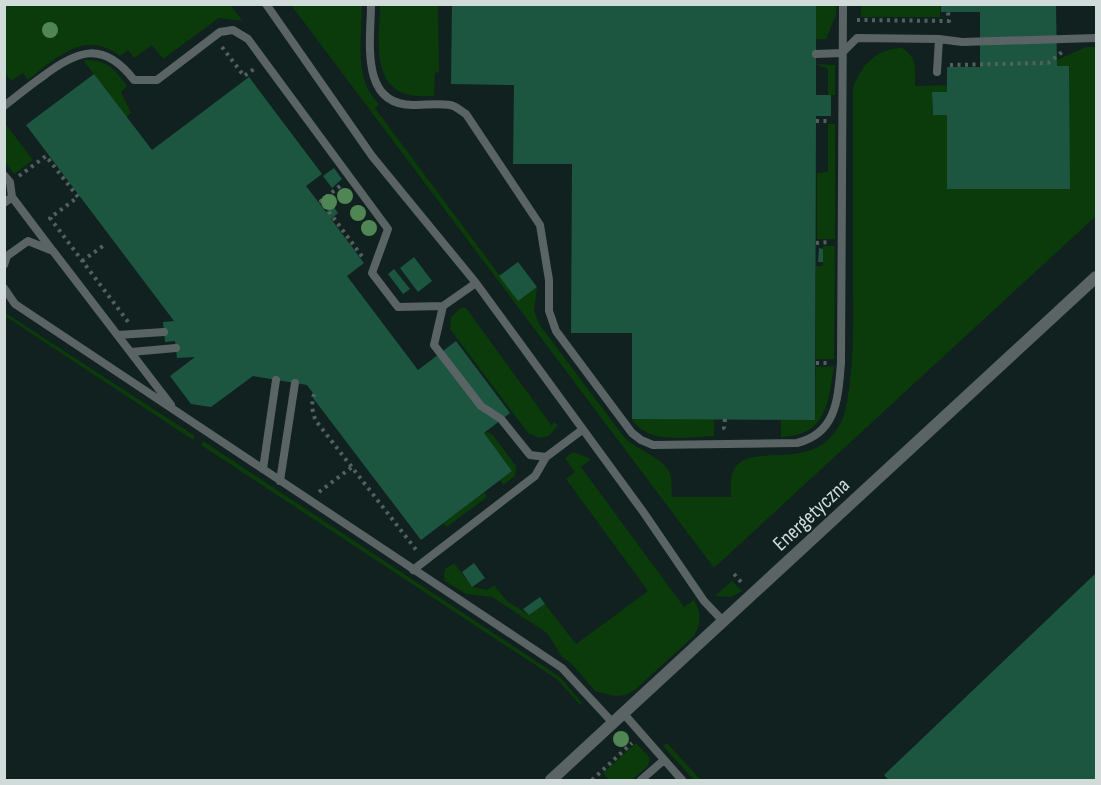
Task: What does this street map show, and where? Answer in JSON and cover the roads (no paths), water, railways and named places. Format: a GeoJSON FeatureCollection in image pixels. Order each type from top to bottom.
{"type":"FeatureCollection","features":[{"type":"Feature","properties":{"kind":"street","name":"Energetyczna"},"geometry":{"type":"LineString","coordinates":[[551,780],[1096,277]]}},
{"type":"Feature","properties":{"kind":"lane"},"geometry":{"type":"LineString","coordinates":[[266,4],[372,156],[476,283],[644,513],[704,601],[723,621]]}},
{"type":"Feature","properties":{"kind":"lane"},"geometry":{"type":"LineString","coordinates":[[371,4],[370,62],[375,85],[389,98],[408,105],[452,105],[466,114],[540,225],[549,280],[549,311],[556,331],[632,433],[653,445],[796,443],[817,435],[830,420],[837,400],[841,363],[843,4]]}},
{"type":"Feature","properties":{"kind":"lane"},"geometry":{"type":"LineString","coordinates":[[4,106],[71,56],[98,53],[126,69],[134,80],[157,80],[220,32],[233,30],[248,39],[388,229],[372,273],[398,308],[443,306],[476,283]]}},
{"type":"Feature","properties":{"kind":"lane"},"geometry":{"type":"LineString","coordinates":[[816,54],[842,53],[857,38],[939,39],[962,42],[1096,38]]}},
{"type":"Feature","properties":{"kind":"lane"},"geometry":{"type":"LineString","coordinates":[[937,72],[939,39]]}},
{"type":"Feature","properties":{"kind":"lane"},"geometry":{"type":"LineString","coordinates":[[7,179],[8,200],[53,251],[175,411]]}},
{"type":"Feature","properties":{"kind":"lane"},"geometry":{"type":"LineString","coordinates":[[4,265],[7,256],[28,241],[53,251]]}},
{"type":"Feature","properties":{"kind":"lane"},"geometry":{"type":"LineString","coordinates":[[4,288],[15,304],[562,668],[613,723]]}},
{"type":"Feature","properties":{"kind":"lane"},"geometry":{"type":"LineString","coordinates":[[443,306],[434,345],[481,406],[501,419],[530,455],[546,457]]}},
{"type":"Feature","properties":{"kind":"lane"},"geometry":{"type":"LineString","coordinates":[[118,335],[164,332]]}},
{"type":"Feature","properties":{"kind":"lane"},"geometry":{"type":"LineString","coordinates":[[131,352],[176,348]]}},
{"type":"Feature","properties":{"kind":"lane"},"geometry":{"type":"LineString","coordinates":[[263,469],[276,380]]}},
{"type":"Feature","properties":{"kind":"lane"},"geometry":{"type":"LineString","coordinates":[[280,481],[295,383]]}},
{"type":"Feature","properties":{"kind":"lane"},"geometry":{"type":"LineString","coordinates":[[413,570],[536,476],[546,457],[582,430]]}},
{"type":"Feature","properties":{"kind":"lane"},"geometry":{"type":"LineString","coordinates":[[624,714],[682,780]]}},
{"type":"Feature","properties":{"kind":"lane"},"geometry":{"type":"LineString","coordinates":[[641,780],[664,760]]}}]}
